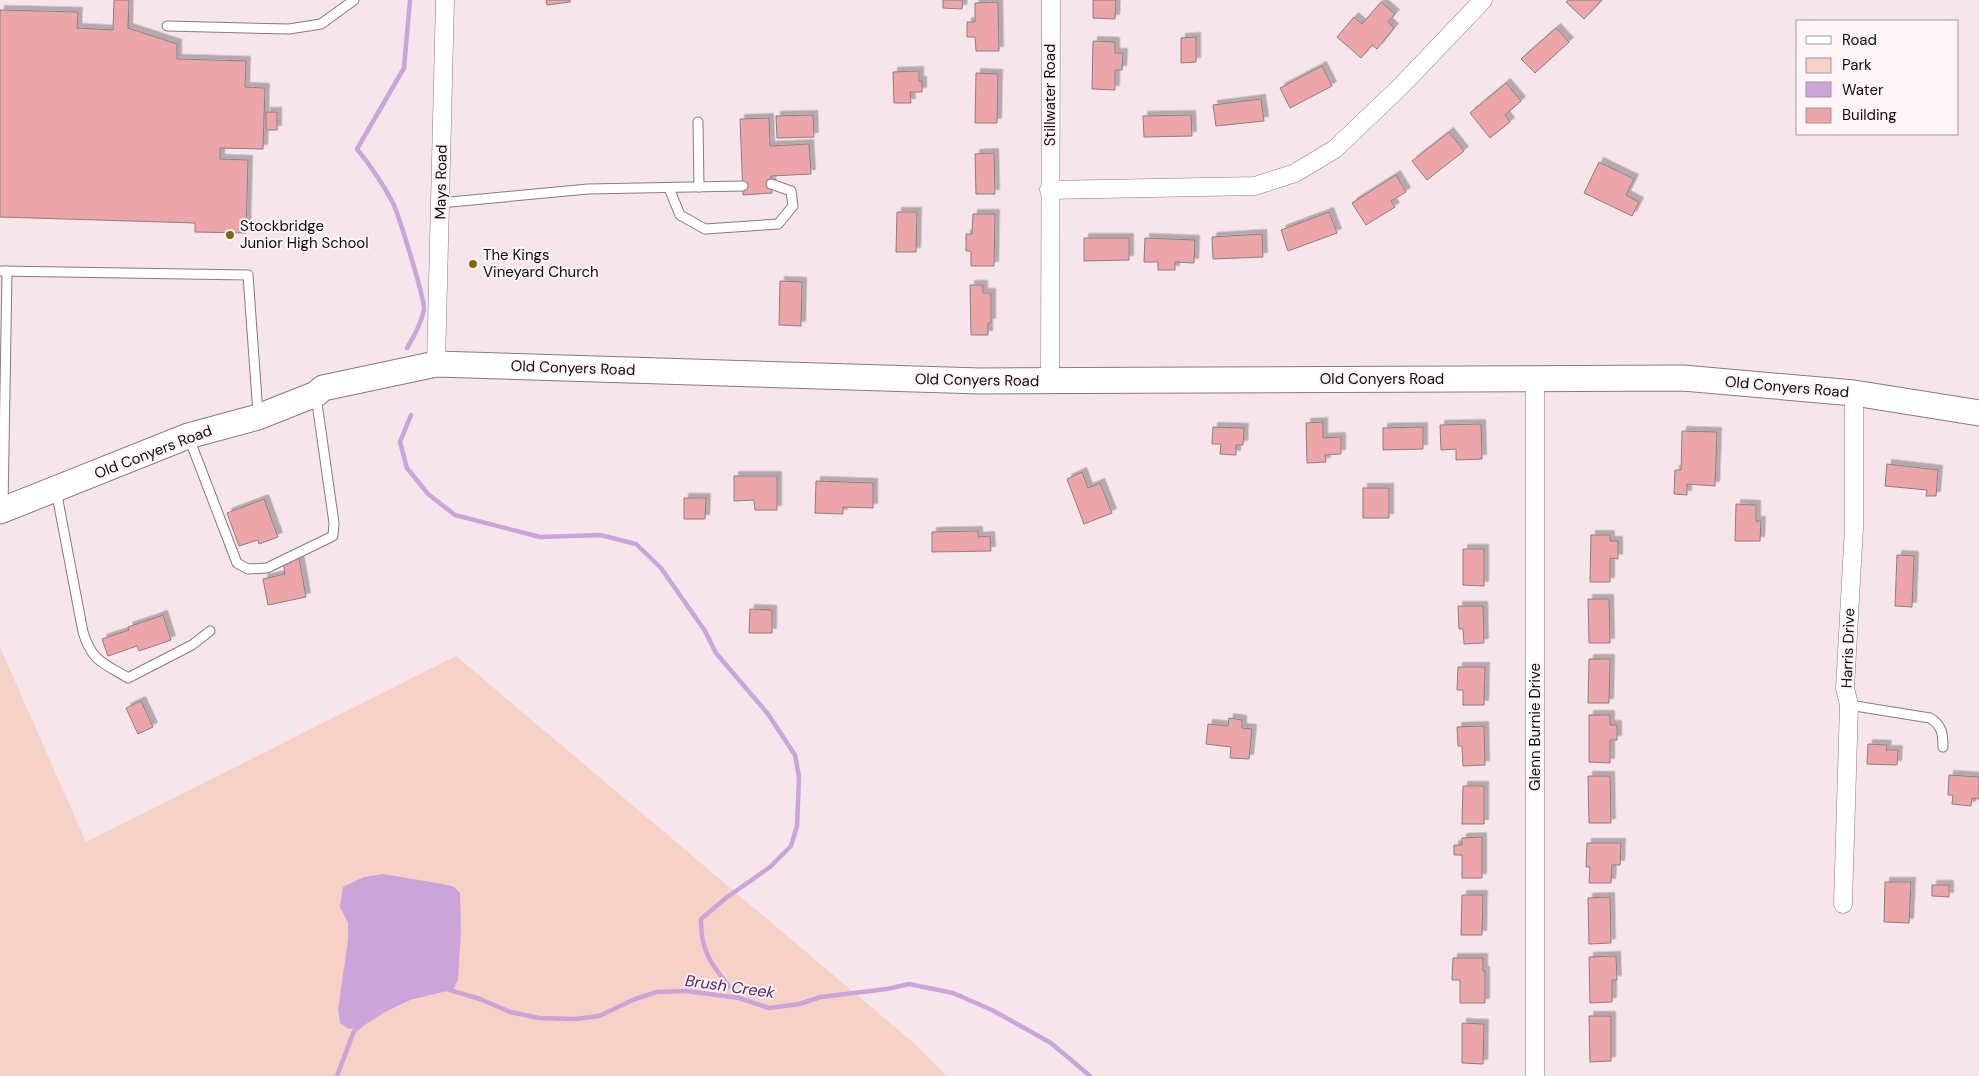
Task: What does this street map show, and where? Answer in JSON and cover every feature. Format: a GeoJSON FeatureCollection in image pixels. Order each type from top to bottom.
{"type":"FeatureCollection","features":[{"type":"Feature","properties":{"kind":"street","name":"Mays Road"},"geometry":{"type":"LineString","coordinates":[[436,364],[445,0]]}},
{"type":"Feature","properties":{"kind":"street","name":"Stillwater Road"},"geometry":{"type":"LineString","coordinates":[[1050,380],[1051,0]]}},
{"type":"Feature","properties":{"kind":"street"},"geometry":{"type":"LineString","coordinates":[[1049,190],[1255,186],[1295,173],[1335,149],[1402,85],[1483,0]]}},
{"type":"Feature","properties":{"kind":"street","name":"Old Conyers Road"},"geometry":{"type":"LineString","coordinates":[[2,510],[188,436],[258,417],[316,394],[323,388],[436,364],[960,381],[1683,378],[1854,393],[1979,414]]}},
{"type":"Feature","properties":{"kind":"street","name":"Glenn Burnie Drive"},"geometry":{"type":"LineString","coordinates":[[1535,379],[1535,1076]]}},
{"type":"Feature","properties":{"kind":"street","name":"Harris Drive"},"geometry":{"type":"LineString","coordinates":[[1843,904],[1849,706],[1845,688],[1854,527],[1854,393]]}},
{"type":"Feature","properties":{"kind":"lane"},"geometry":{"type":"LineString","coordinates":[[167,26],[289,29],[320,24],[354,0]]}},
{"type":"Feature","properties":{"kind":"lane"},"geometry":{"type":"LineString","coordinates":[[698,122],[699,187]]}},
{"type":"Feature","properties":{"kind":"lane"},"geometry":{"type":"LineString","coordinates":[[669,188],[680,216],[705,229],[778,224],[794,206],[791,191],[771,184]]}},
{"type":"Feature","properties":{"kind":"lane"},"geometry":{"type":"LineString","coordinates":[[440,203],[588,189],[743,186]]}},
{"type":"Feature","properties":{"kind":"lane"},"geometry":{"type":"LineString","coordinates":[[2,510],[4,271],[248,275],[258,417]]}},
{"type":"Feature","properties":{"kind":"lane"},"geometry":{"type":"LineString","coordinates":[[188,436],[237,563],[248,569],[268,568],[332,536],[334,523],[316,394]]}},
{"type":"Feature","properties":{"kind":"lane"},"geometry":{"type":"LineString","coordinates":[[56,489],[83,632],[87,645],[94,657],[128,678],[192,645],[210,631]]}},
{"type":"Feature","properties":{"kind":"lane"},"geometry":{"type":"LineString","coordinates":[[1849,706],[1930,718],[1937,722],[1942,732],[1942,747]]}},
{"type":"Feature","properties":{"kind":"green space"},"geometry":{"type":"Polygon","coordinates":[[[0,647],[86,842],[456,656],[916,1045],[947,1076],[0,1076],[0,647]]]}},
{"type":"Feature","properties":{"kind":"water"},"geometry":{"type":"Polygon","coordinates":[[[383,874],[443,884],[454,887],[460,893],[461,930],[458,980],[454,988],[410,1000],[385,1012],[360,1028],[349,1029],[340,1023],[338,1010],[348,940],[348,923],[340,907],[343,887],[364,877],[383,874]]]}},
{"type":"Feature","properties":{"kind":"building"},"geometry":{"type":"Polygon","coordinates":[[[114,0],[129,0],[128,28],[177,44],[177,59],[246,61],[245,87],[265,88],[263,149],[220,148],[220,159],[248,160],[246,233],[195,232],[195,223],[0,217],[0,10],[78,12],[77,28],[113,30],[114,0]]]}},
{"type":"Feature","properties":{"kind":"building"},"geometry":{"type":"Polygon","coordinates":[[[546,0],[570,0],[570,2],[547,5],[546,0]]]}},
{"type":"Feature","properties":{"kind":"building"},"geometry":{"type":"Polygon","coordinates":[[[943,0],[963,0],[962,9],[943,8],[943,0]]]}},
{"type":"Feature","properties":{"kind":"building"},"geometry":{"type":"Polygon","coordinates":[[[1093,0],[1116,0],[1115,19],[1093,18],[1093,0]]]}},
{"type":"Feature","properties":{"kind":"building"},"geometry":{"type":"Polygon","coordinates":[[[1568,0],[1602,0],[1584,19],[1566,2],[1568,0]]]}},
{"type":"Feature","properties":{"kind":"building"},"geometry":{"type":"Polygon","coordinates":[[[998,2],[999,51],[976,51],[975,37],[967,37],[967,22],[975,22],[975,3],[998,2]]]}},
{"type":"Feature","properties":{"kind":"building"},"geometry":{"type":"Polygon","coordinates":[[[1381,2],[1395,14],[1388,22],[1394,28],[1377,49],[1372,45],[1361,58],[1337,37],[1354,17],[1362,24],[1381,2]]]}},
{"type":"Feature","properties":{"kind":"building"},"geometry":{"type":"Polygon","coordinates":[[[1556,28],[1569,42],[1535,73],[1521,59],[1556,28]]]}},
{"type":"Feature","properties":{"kind":"building"},"geometry":{"type":"Polygon","coordinates":[[[1196,37],[1196,62],[1181,63],[1181,38],[1196,37]]]}},
{"type":"Feature","properties":{"kind":"building"},"geometry":{"type":"Polygon","coordinates":[[[1093,41],[1115,42],[1115,53],[1123,53],[1122,70],[1115,70],[1115,90],[1092,89],[1093,41]]]}},
{"type":"Feature","properties":{"kind":"building"},"geometry":{"type":"Polygon","coordinates":[[[1322,66],[1332,86],[1290,108],[1280,88],[1322,66]]]}},
{"type":"Feature","properties":{"kind":"building"},"geometry":{"type":"Polygon","coordinates":[[[919,71],[919,81],[922,81],[922,92],[910,92],[911,103],[894,103],[893,72],[919,71]]]}},
{"type":"Feature","properties":{"kind":"building"},"geometry":{"type":"Polygon","coordinates":[[[976,73],[998,74],[997,123],[975,123],[976,73]]]}},
{"type":"Feature","properties":{"kind":"building"},"geometry":{"type":"Polygon","coordinates":[[[1506,83],[1521,101],[1505,115],[1510,122],[1490,138],[1470,113],[1506,83]]]}},
{"type":"Feature","properties":{"kind":"building"},"geometry":{"type":"Polygon","coordinates":[[[1261,99],[1264,121],[1216,126],[1213,105],[1261,99]]]}},
{"type":"Feature","properties":{"kind":"building"},"geometry":{"type":"Polygon","coordinates":[[[266,112],[277,112],[277,130],[266,130],[266,112]]]}},
{"type":"Feature","properties":{"kind":"building"},"geometry":{"type":"Polygon","coordinates":[[[813,115],[814,137],[777,138],[776,116],[813,115]]]}},
{"type":"Feature","properties":{"kind":"building"},"geometry":{"type":"Polygon","coordinates":[[[1191,115],[1192,136],[1144,137],[1143,116],[1191,115]]]}},
{"type":"Feature","properties":{"kind":"building"},"geometry":{"type":"Polygon","coordinates":[[[769,118],[770,146],[809,144],[811,174],[771,176],[772,193],[743,195],[740,119],[769,118]]]}},
{"type":"Feature","properties":{"kind":"building"},"geometry":{"type":"Polygon","coordinates":[[[1449,132],[1464,151],[1427,180],[1412,161],[1449,132]]]}},
{"type":"Feature","properties":{"kind":"building"},"geometry":{"type":"Polygon","coordinates":[[[994,153],[995,194],[976,194],[975,154],[994,153]]]}},
{"type":"Feature","properties":{"kind":"building"},"geometry":{"type":"Polygon","coordinates":[[[1599,162],[1634,179],[1626,195],[1639,202],[1632,216],[1584,193],[1599,162]]]}},
{"type":"Feature","properties":{"kind":"building"},"geometry":{"type":"Polygon","coordinates":[[[1396,175],[1406,192],[1391,201],[1395,207],[1366,225],[1352,203],[1396,175]]]}},
{"type":"Feature","properties":{"kind":"building"},"geometry":{"type":"Polygon","coordinates":[[[897,212],[917,212],[916,252],[896,252],[897,212]]]}},
{"type":"Feature","properties":{"kind":"building"},"geometry":{"type":"Polygon","coordinates":[[[1329,212],[1337,233],[1288,251],[1281,230],[1329,212]]]}},
{"type":"Feature","properties":{"kind":"building"},"geometry":{"type":"Polygon","coordinates":[[[973,214],[995,214],[994,266],[971,266],[971,251],[966,251],[966,234],[972,234],[973,214]]]}},
{"type":"Feature","properties":{"kind":"building"},"geometry":{"type":"Polygon","coordinates":[[[1262,234],[1263,257],[1213,259],[1212,237],[1262,234]]]}},
{"type":"Feature","properties":{"kind":"building"},"geometry":{"type":"Polygon","coordinates":[[[1084,238],[1129,238],[1129,260],[1084,261],[1084,238]]]}},
{"type":"Feature","properties":{"kind":"building"},"geometry":{"type":"Polygon","coordinates":[[[1145,238],[1195,240],[1194,263],[1175,262],[1175,270],[1158,270],[1158,262],[1144,262],[1145,238]]]}},
{"type":"Feature","properties":{"kind":"building"},"geometry":{"type":"Polygon","coordinates":[[[780,281],[802,282],[801,326],[779,325],[780,281]]]}},
{"type":"Feature","properties":{"kind":"building"},"geometry":{"type":"Polygon","coordinates":[[[970,285],[983,285],[983,293],[991,293],[991,323],[988,323],[988,335],[971,335],[970,285]]]}},
{"type":"Feature","properties":{"kind":"building"},"geometry":{"type":"Polygon","coordinates":[[[1323,422],[1323,438],[1341,437],[1341,454],[1325,455],[1326,462],[1307,463],[1306,423],[1323,422]]]}},
{"type":"Feature","properties":{"kind":"building"},"geometry":{"type":"Polygon","coordinates":[[[1481,424],[1482,459],[1456,460],[1456,449],[1441,450],[1440,425],[1481,424]]]}},
{"type":"Feature","properties":{"kind":"building"},"geometry":{"type":"Polygon","coordinates":[[[1213,427],[1244,428],[1243,445],[1236,445],[1236,455],[1220,454],[1221,444],[1212,444],[1213,427]]]}},
{"type":"Feature","properties":{"kind":"building"},"geometry":{"type":"Polygon","coordinates":[[[1423,427],[1423,449],[1383,450],[1383,428],[1423,427]]]}},
{"type":"Feature","properties":{"kind":"building"},"geometry":{"type":"Polygon","coordinates":[[[1682,431],[1717,432],[1715,486],[1687,484],[1687,495],[1674,494],[1675,470],[1681,470],[1682,431]]]}},
{"type":"Feature","properties":{"kind":"building"},"geometry":{"type":"Polygon","coordinates":[[[1887,464],[1938,470],[1936,496],[1926,496],[1927,490],[1885,486],[1887,464]]]}},
{"type":"Feature","properties":{"kind":"building"},"geometry":{"type":"Polygon","coordinates":[[[1082,472],[1088,488],[1100,483],[1112,513],[1084,524],[1067,479],[1082,472]]]}},
{"type":"Feature","properties":{"kind":"building"},"geometry":{"type":"Polygon","coordinates":[[[734,476],[777,476],[777,510],[755,510],[754,500],[734,501],[734,476]]]}},
{"type":"Feature","properties":{"kind":"building"},"geometry":{"type":"Polygon","coordinates":[[[816,481],[873,483],[873,508],[843,507],[843,514],[815,513],[816,481]]]}},
{"type":"Feature","properties":{"kind":"building"},"geometry":{"type":"Polygon","coordinates":[[[1363,488],[1389,488],[1389,518],[1363,518],[1363,488]]]}},
{"type":"Feature","properties":{"kind":"building"},"geometry":{"type":"Polygon","coordinates":[[[684,498],[706,498],[705,519],[684,519],[684,498]]]}},
{"type":"Feature","properties":{"kind":"building"},"geometry":{"type":"Polygon","coordinates":[[[264,499],[278,537],[259,544],[258,540],[239,546],[227,513],[264,499]]]}},
{"type":"Feature","properties":{"kind":"building"},"geometry":{"type":"Polygon","coordinates":[[[1736,504],[1756,505],[1756,521],[1761,521],[1760,541],[1735,541],[1736,504]]]}},
{"type":"Feature","properties":{"kind":"building"},"geometry":{"type":"Polygon","coordinates":[[[978,531],[978,537],[990,536],[991,551],[932,552],[932,532],[978,531]]]}},
{"type":"Feature","properties":{"kind":"building"},"geometry":{"type":"Polygon","coordinates":[[[1591,535],[1610,535],[1610,541],[1618,541],[1618,559],[1610,558],[1610,582],[1590,582],[1591,535]]]}},
{"type":"Feature","properties":{"kind":"building"},"geometry":{"type":"Polygon","coordinates":[[[1463,549],[1484,549],[1484,586],[1463,585],[1463,549]]]}},
{"type":"Feature","properties":{"kind":"building"},"geometry":{"type":"Polygon","coordinates":[[[1897,555],[1914,556],[1912,607],[1895,606],[1897,555]]]}},
{"type":"Feature","properties":{"kind":"building"},"geometry":{"type":"Polygon","coordinates":[[[299,558],[306,597],[268,605],[263,579],[285,574],[283,561],[299,558]]]}},
{"type":"Feature","properties":{"kind":"building"},"geometry":{"type":"Polygon","coordinates":[[[1588,599],[1609,599],[1610,643],[1589,643],[1588,599]]]}},
{"type":"Feature","properties":{"kind":"building"},"geometry":{"type":"Polygon","coordinates":[[[1458,606],[1483,606],[1484,643],[1464,644],[1463,629],[1459,629],[1458,606]]]}},
{"type":"Feature","properties":{"kind":"building"},"geometry":{"type":"Polygon","coordinates":[[[750,609],[772,610],[772,633],[749,633],[750,609]]]}},
{"type":"Feature","properties":{"kind":"building"},"geometry":{"type":"Polygon","coordinates":[[[163,615],[171,640],[139,651],[137,646],[108,656],[102,639],[129,630],[128,627],[163,615]]]}},
{"type":"Feature","properties":{"kind":"building"},"geometry":{"type":"Polygon","coordinates":[[[1589,659],[1610,659],[1609,703],[1588,703],[1589,659]]]}},
{"type":"Feature","properties":{"kind":"building"},"geometry":{"type":"Polygon","coordinates":[[[1458,667],[1485,667],[1484,705],[1463,705],[1463,690],[1457,690],[1458,667]]]}},
{"type":"Feature","properties":{"kind":"building"},"geometry":{"type":"Polygon","coordinates":[[[141,701],[153,727],[138,734],[126,708],[141,701]]]}},
{"type":"Feature","properties":{"kind":"building"},"geometry":{"type":"Polygon","coordinates":[[[1589,715],[1610,715],[1610,725],[1617,725],[1617,740],[1610,740],[1610,763],[1589,762],[1589,715]]]}},
{"type":"Feature","properties":{"kind":"building"},"geometry":{"type":"Polygon","coordinates":[[[1229,718],[1242,720],[1242,728],[1252,729],[1249,759],[1230,758],[1231,747],[1206,744],[1208,724],[1228,726],[1229,718]]]}},
{"type":"Feature","properties":{"kind":"building"},"geometry":{"type":"Polygon","coordinates":[[[1484,726],[1485,765],[1463,766],[1462,746],[1458,746],[1457,727],[1484,726]]]}},
{"type":"Feature","properties":{"kind":"building"},"geometry":{"type":"Polygon","coordinates":[[[1868,744],[1887,745],[1886,750],[1898,750],[1897,765],[1867,764],[1868,744]]]}},
{"type":"Feature","properties":{"kind":"building"},"geometry":{"type":"Polygon","coordinates":[[[1949,775],[1979,777],[1979,799],[1972,798],[1971,806],[1952,804],[1953,795],[1948,795],[1949,775]]]}},
{"type":"Feature","properties":{"kind":"building"},"geometry":{"type":"Polygon","coordinates":[[[1588,776],[1610,776],[1611,823],[1589,823],[1588,776]]]}},
{"type":"Feature","properties":{"kind":"building"},"geometry":{"type":"Polygon","coordinates":[[[1463,786],[1484,786],[1484,824],[1462,824],[1463,786]]]}},
{"type":"Feature","properties":{"kind":"building"},"geometry":{"type":"Polygon","coordinates":[[[1482,837],[1482,878],[1462,878],[1462,855],[1454,855],[1454,845],[1462,845],[1462,838],[1482,837]]]}},
{"type":"Feature","properties":{"kind":"building"},"geometry":{"type":"Polygon","coordinates":[[[1587,843],[1621,843],[1620,865],[1612,865],[1611,883],[1589,883],[1590,867],[1586,867],[1587,843]]]}},
{"type":"Feature","properties":{"kind":"building"},"geometry":{"type":"Polygon","coordinates":[[[1885,882],[1911,882],[1909,923],[1884,922],[1885,882]]]}},
{"type":"Feature","properties":{"kind":"building"},"geometry":{"type":"Polygon","coordinates":[[[1932,885],[1949,885],[1949,897],[1932,896],[1932,885]]]}},
{"type":"Feature","properties":{"kind":"building"},"geometry":{"type":"Polygon","coordinates":[[[1462,895],[1483,895],[1482,935],[1461,935],[1462,895]]]}},
{"type":"Feature","properties":{"kind":"building"},"geometry":{"type":"Polygon","coordinates":[[[1610,897],[1611,943],[1589,944],[1588,898],[1610,897]]]}},
{"type":"Feature","properties":{"kind":"building"},"geometry":{"type":"Polygon","coordinates":[[[1616,956],[1617,980],[1612,980],[1612,1002],[1590,1003],[1589,957],[1616,956]]]}},
{"type":"Feature","properties":{"kind":"building"},"geometry":{"type":"Polygon","coordinates":[[[1453,958],[1483,958],[1485,1003],[1460,1003],[1460,980],[1452,980],[1453,958]]]}},
{"type":"Feature","properties":{"kind":"building"},"geometry":{"type":"Polygon","coordinates":[[[1589,1016],[1611,1016],[1611,1061],[1590,1062],[1589,1016]]]}},
{"type":"Feature","properties":{"kind":"building"},"geometry":{"type":"Polygon","coordinates":[[[1462,1023],[1484,1024],[1483,1064],[1462,1063],[1462,1023]]]}},
{"type":"Feature","properties":{"kind":"waterway"},"geometry":{"type":"LineString","coordinates":[[407,348],[415,334],[424,310],[420,290],[393,203],[357,149],[404,68],[410,0]]}},
{"type":"Feature","properties":{"kind":"waterway"},"geometry":{"type":"LineString","coordinates":[[411,415],[400,442],[407,468],[428,494],[455,515],[540,537],[600,535],[636,544],[661,568],[705,631],[716,653],[768,714],[795,755],[799,777],[797,826],[791,846],[770,867],[726,898],[701,919],[703,943],[711,962],[739,998]]}},
{"type":"Feature","properties":{"kind":"waterway","name":"Brush Creek"},"geometry":{"type":"LineString","coordinates":[[446,989],[480,999],[510,1012],[539,1018],[575,1019],[599,1016],[635,999],[657,992],[687,991],[739,998],[769,1008],[799,1004],[821,997],[887,989],[909,984],[953,993],[992,1010],[1051,1043],[1090,1076]]}},
{"type":"Feature","properties":{"kind":"waterway","name":"Brush Creek"},"geometry":{"type":"LineString","coordinates":[[337,1076],[354,1031],[362,1024]]}},
{"type":"Feature","properties":{"kind":"place","name":"Stockbridge Junior High School"},"geometry":{"type":"Point","coordinates":[230,235]}},
{"type":"Feature","properties":{"kind":"place","name":"The Kings Vineyard Church"},"geometry":{"type":"Point","coordinates":[473,264]}}]}
